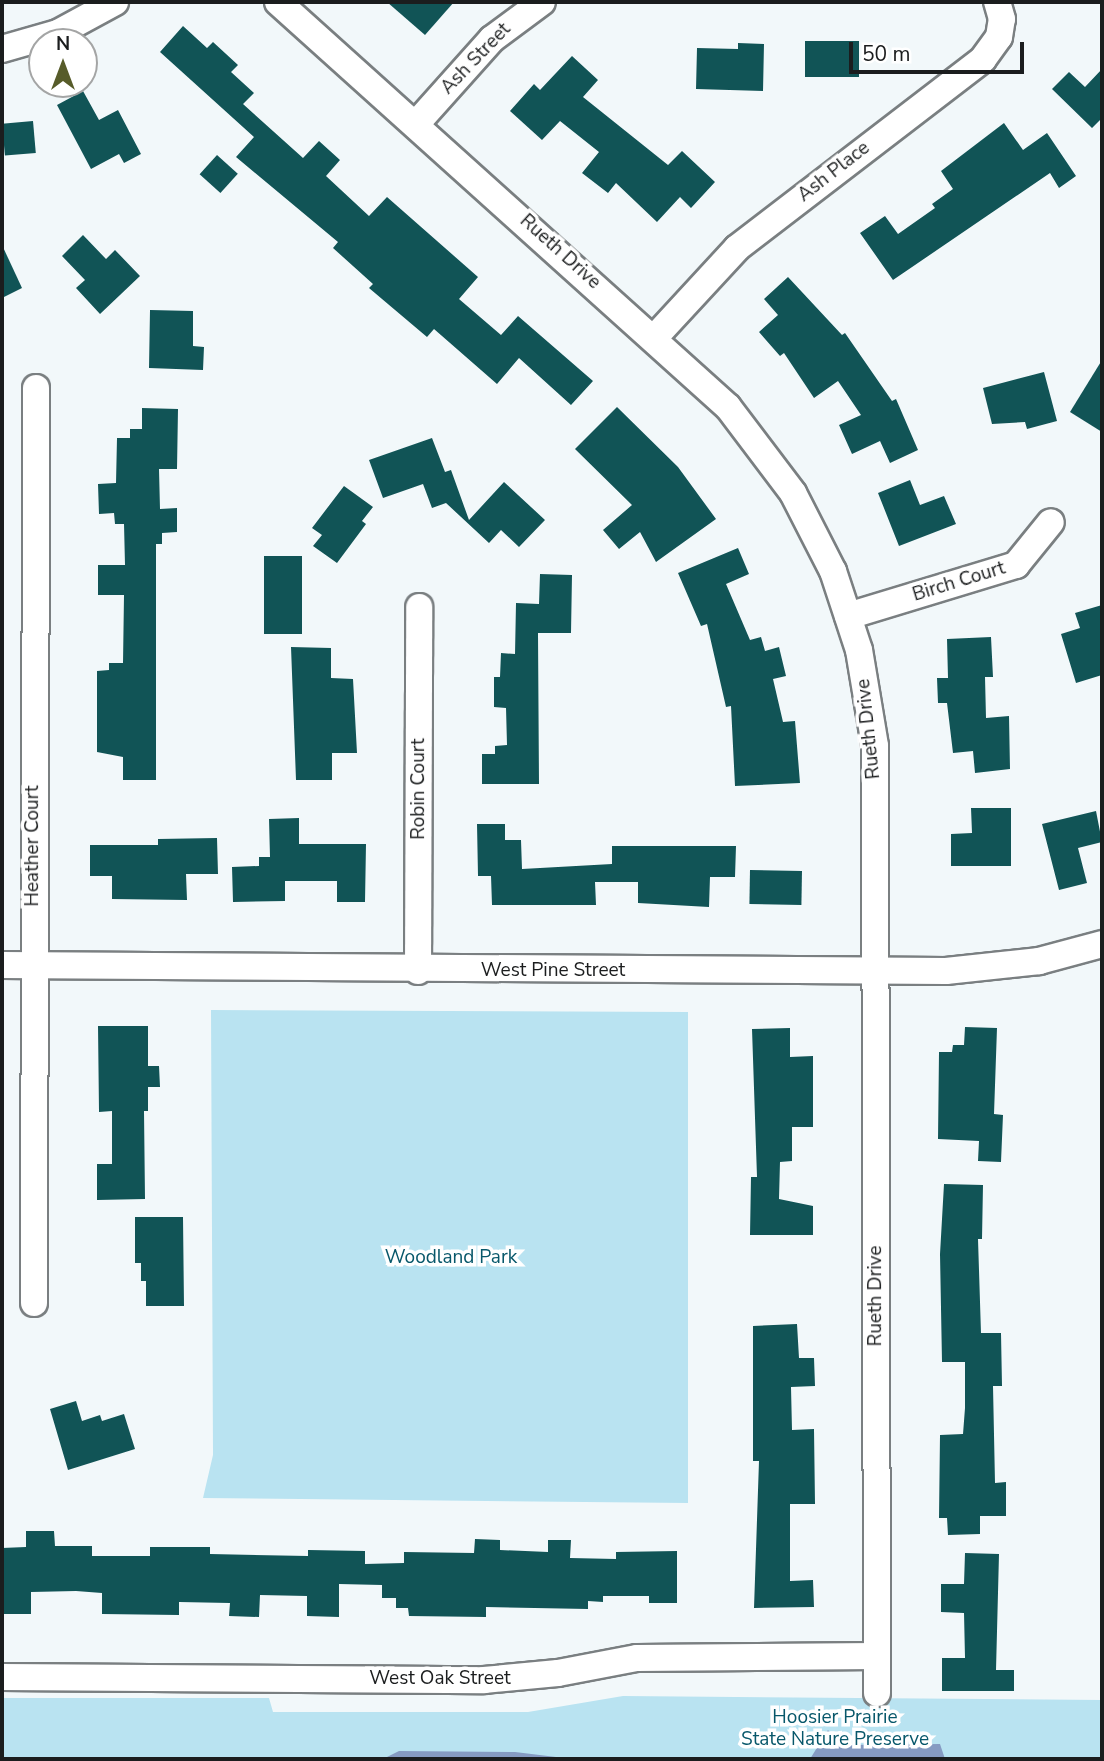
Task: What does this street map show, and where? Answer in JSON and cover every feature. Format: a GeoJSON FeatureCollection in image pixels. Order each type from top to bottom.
{"type":"FeatureCollection","features":[{"type":"Feature","properties":{"kind":"street"},"geometry":{"type":"LineString","coordinates":[[2,49],[58,33],[115,2]]}},
{"type":"Feature","properties":{"kind":"street","name":"Rueth Drive"},"geometry":{"type":"LineString","coordinates":[[278,2],[655,337],[729,407],[779,472],[822,546],[848,616],[873,723],[877,1693]]}},
{"type":"Feature","properties":{"kind":"street","name":"Ash Street"},"geometry":{"type":"LineString","coordinates":[[416,124],[492,39],[542,2]]}},
{"type":"Feature","properties":{"kind":"street","name":"Ash Place"},"geometry":{"type":"LineString","coordinates":[[655,337],[737,248],[982,59],[999,37],[999,5]]}},
{"type":"Feature","properties":{"kind":"street","name":"Heather Court"},"geometry":{"type":"LineString","coordinates":[[34,1303],[32,965],[36,388]]}},
{"type":"Feature","properties":{"kind":"street","name":"Birch Court"},"geometry":{"type":"LineString","coordinates":[[848,616],[1016,565],[1052,522]]}},
{"type":"Feature","properties":{"kind":"street","name":"Robin Court"},"geometry":{"type":"LineString","coordinates":[[418,971],[419,607]]}},
{"type":"Feature","properties":{"kind":"street","name":"West Pine Street"},"geometry":{"type":"LineString","coordinates":[[2,965],[418,971],[876,972],[1009,966],[1102,944]]}},
{"type":"Feature","properties":{"kind":"street","name":"West Oak Street"},"geometry":{"type":"LineString","coordinates":[[2,1677],[484,1681],[657,1657],[877,1656]]}},
{"type":"Feature","properties":{"kind":"green space","name":"Woodland Park"},"geometry":{"type":"Polygon","coordinates":[[[211,1010],[688,1012],[688,1503],[203,1498],[213,1455],[211,1010]]]}},
{"type":"Feature","properties":{"kind":"green space","name":"Hoosier Prairie State Nature Preserve"},"geometry":{"type":"Polygon","coordinates":[[[623,1696],[1102,1700],[1102,1759],[2,1759],[2,1698],[269,1698],[273,1712],[528,1712],[623,1696]]]}},
{"type":"Feature","properties":{"kind":"shaded area"},"geometry":{"type":"Polygon","coordinates":[[[828,1730],[840,1745],[940,1744],[945,1759],[810,1759],[828,1730]]]}},
{"type":"Feature","properties":{"kind":"shaded area"},"geometry":{"type":"Polygon","coordinates":[[[399,1751],[515,1752],[556,1757],[383,1759],[399,1751]]]}},
{"type":"Feature","properties":{"kind":"building"},"geometry":{"type":"Polygon","coordinates":[[[387,2],[454,2],[425,35],[387,2]]]}},
{"type":"Feature","properties":{"kind":"building"},"geometry":{"type":"Polygon","coordinates":[[[183,26],[207,48],[213,42],[238,65],[231,72],[254,93],[243,104],[303,158],[319,141],[340,160],[326,176],[369,216],[387,197],[478,277],[459,299],[501,335],[518,316],[593,381],[571,405],[519,358],[497,384],[434,329],[427,337],[369,288],[373,284],[333,248],[338,242],[236,157],[254,137],[160,52],[183,26]]]}},
{"type":"Feature","properties":{"kind":"building"},"geometry":{"type":"Polygon","coordinates":[[[805,41],[859,41],[859,77],[805,77],[805,41]]]}},
{"type":"Feature","properties":{"kind":"building"},"geometry":{"type":"Polygon","coordinates":[[[738,43],[764,44],[763,91],[696,89],[697,48],[738,49],[738,43]]]}},
{"type":"Feature","properties":{"kind":"building"},"geometry":{"type":"Polygon","coordinates":[[[572,56],[598,80],[583,97],[668,165],[682,151],[715,182],[691,208],[680,197],[657,222],[616,183],[608,193],[582,173],[599,152],[560,121],[542,140],[510,111],[534,84],[540,90],[572,56]]]}},
{"type":"Feature","properties":{"kind":"building"},"geometry":{"type":"Polygon","coordinates":[[[1102,69],[1102,118],[1092,128],[1052,89],[1069,72],[1085,87],[1102,69]]]}},
{"type":"Feature","properties":{"kind":"building"},"geometry":{"type":"Polygon","coordinates":[[[70,98],[87,98],[99,120],[118,110],[141,154],[124,163],[119,154],[91,169],[57,105],[70,98]]]}},
{"type":"Feature","properties":{"kind":"building"},"geometry":{"type":"Polygon","coordinates":[[[33,121],[36,153],[5,156],[2,124],[33,121]]]}},
{"type":"Feature","properties":{"kind":"building"},"geometry":{"type":"Polygon","coordinates":[[[1004,123],[1023,150],[1047,133],[1076,176],[1059,188],[1050,173],[893,280],[860,233],[885,216],[898,234],[935,208],[932,204],[953,189],[941,171],[1004,123]]]}},
{"type":"Feature","properties":{"kind":"building"},"geometry":{"type":"Polygon","coordinates":[[[217,155],[238,174],[220,193],[200,174],[217,155]]]}},
{"type":"Feature","properties":{"kind":"building"},"geometry":{"type":"Polygon","coordinates":[[[83,235],[106,259],[115,250],[140,276],[100,314],[76,288],[85,280],[62,256],[83,235]]]}},
{"type":"Feature","properties":{"kind":"building"},"geometry":{"type":"Polygon","coordinates":[[[2,245],[22,288],[2,298],[2,245]]]}},
{"type":"Feature","properties":{"kind":"building"},"geometry":{"type":"Polygon","coordinates":[[[788,277],[842,335],[845,333],[892,401],[896,399],[918,450],[890,463],[880,441],[852,454],[839,425],[861,415],[838,381],[814,398],[784,353],[780,356],[759,332],[778,315],[764,299],[788,277]]]}},
{"type":"Feature","properties":{"kind":"building"},"geometry":{"type":"Polygon","coordinates":[[[150,310],[193,311],[193,346],[204,347],[203,370],[149,368],[150,310]]]}},
{"type":"Feature","properties":{"kind":"building"},"geometry":{"type":"Polygon","coordinates":[[[1102,360],[1102,432],[1070,412],[1102,360]]]}},
{"type":"Feature","properties":{"kind":"building"},"geometry":{"type":"Polygon","coordinates":[[[1044,372],[1057,421],[1027,429],[1025,422],[992,424],[983,388],[1044,372]]]}},
{"type":"Feature","properties":{"kind":"building"},"geometry":{"type":"Polygon","coordinates":[[[617,407],[678,467],[716,519],[656,562],[640,532],[619,549],[603,530],[632,505],[575,449],[617,407]]]}},
{"type":"Feature","properties":{"kind":"building"},"geometry":{"type":"Polygon","coordinates":[[[142,408],[178,409],[177,469],[159,469],[160,509],[177,508],[177,532],[162,533],[162,544],[156,544],[156,780],[123,780],[123,757],[97,752],[97,671],[109,670],[109,663],[123,663],[124,595],[98,595],[98,565],[125,565],[124,524],[115,524],[114,513],[99,514],[98,484],[116,483],[117,438],[130,438],[130,429],[142,429],[142,408]]]}},
{"type":"Feature","properties":{"kind":"building"},"geometry":{"type":"Polygon","coordinates":[[[432,438],[445,472],[451,470],[469,520],[504,482],[545,520],[519,547],[501,530],[489,543],[446,503],[432,508],[423,484],[383,498],[369,460],[432,438]]]}},
{"type":"Feature","properties":{"kind":"building"},"geometry":{"type":"Polygon","coordinates":[[[910,480],[920,505],[944,496],[956,524],[899,546],[878,493],[910,480]]]}},
{"type":"Feature","properties":{"kind":"building"},"geometry":{"type":"Polygon","coordinates":[[[344,486],[373,507],[362,521],[366,524],[337,563],[313,546],[322,535],[312,528],[344,486]]]}},
{"type":"Feature","properties":{"kind":"building"},"geometry":{"type":"Polygon","coordinates":[[[738,548],[749,574],[726,584],[750,640],[761,637],[765,651],[779,647],[786,676],[773,679],[783,722],[795,721],[800,783],[735,786],[731,706],[726,707],[707,624],[701,626],[678,573],[738,548]]]}},
{"type":"Feature","properties":{"kind":"building"},"geometry":{"type":"Polygon","coordinates":[[[264,556],[302,556],[302,634],[264,634],[264,556]]]}},
{"type":"Feature","properties":{"kind":"building"},"geometry":{"type":"Polygon","coordinates":[[[540,574],[572,575],[571,633],[538,633],[539,784],[482,784],[482,754],[495,754],[495,746],[507,745],[506,708],[494,707],[494,677],[500,677],[501,653],[515,654],[516,603],[539,604],[540,574]]]}},
{"type":"Feature","properties":{"kind":"building"},"geometry":{"type":"Polygon","coordinates":[[[1102,605],[1102,675],[1076,683],[1061,634],[1080,628],[1075,613],[1102,605]]]}},
{"type":"Feature","properties":{"kind":"building"},"geometry":{"type":"Polygon","coordinates":[[[991,637],[993,677],[985,677],[986,718],[1009,716],[1010,769],[975,773],[973,751],[953,753],[947,703],[938,703],[937,678],[948,678],[947,639],[991,637]]]}},
{"type":"Feature","properties":{"kind":"building"},"geometry":{"type":"Polygon","coordinates":[[[291,647],[331,648],[331,678],[353,679],[357,753],[332,753],[332,780],[296,780],[291,647]]]}},
{"type":"Feature","properties":{"kind":"building"},"geometry":{"type":"Polygon","coordinates":[[[971,808],[1011,808],[1011,866],[951,866],[951,834],[972,833],[971,808]]]}},
{"type":"Feature","properties":{"kind":"building"},"geometry":{"type":"Polygon","coordinates":[[[1096,811],[1102,842],[1078,848],[1087,883],[1059,890],[1042,824],[1096,811]]]}},
{"type":"Feature","properties":{"kind":"building"},"geometry":{"type":"Polygon","coordinates":[[[299,818],[299,844],[366,844],[365,902],[337,902],[337,881],[285,881],[285,901],[233,902],[232,867],[259,866],[259,857],[270,857],[269,819],[299,818]]]}},
{"type":"Feature","properties":{"kind":"building"},"geometry":{"type":"Polygon","coordinates":[[[477,824],[505,824],[505,840],[521,840],[522,869],[612,864],[612,846],[736,846],[735,877],[710,877],[709,907],[638,903],[638,882],[595,882],[596,905],[492,905],[491,876],[478,876],[477,824]]]}},
{"type":"Feature","properties":{"kind":"building"},"geometry":{"type":"Polygon","coordinates":[[[217,838],[218,874],[186,874],[187,900],[112,899],[112,876],[90,876],[90,845],[158,845],[158,839],[217,838]]]}},
{"type":"Feature","properties":{"kind":"building"},"geometry":{"type":"Polygon","coordinates":[[[750,870],[802,871],[801,905],[749,904],[750,870]]]}},
{"type":"Feature","properties":{"kind":"building"},"geometry":{"type":"Polygon","coordinates":[[[98,1026],[148,1026],[148,1066],[159,1066],[160,1087],[148,1087],[148,1111],[144,1111],[145,1199],[97,1200],[97,1164],[112,1164],[112,1111],[99,1112],[98,1026]]]}},
{"type":"Feature","properties":{"kind":"building"},"geometry":{"type":"Polygon","coordinates":[[[965,1027],[997,1028],[994,1114],[1003,1115],[1001,1162],[978,1161],[979,1141],[938,1139],[939,1052],[952,1052],[953,1045],[964,1045],[965,1027]]]}},
{"type":"Feature","properties":{"kind":"building"},"geometry":{"type":"Polygon","coordinates":[[[790,1028],[790,1057],[813,1056],[813,1127],[792,1127],[792,1161],[780,1162],[779,1199],[813,1206],[813,1235],[750,1235],[751,1177],[757,1177],[752,1029],[790,1028]]]}},
{"type":"Feature","properties":{"kind":"building"},"geometry":{"type":"Polygon","coordinates":[[[944,1184],[983,1185],[982,1239],[978,1239],[981,1333],[1001,1333],[1002,1386],[993,1386],[995,1483],[1006,1482],[1006,1516],[980,1516],[980,1534],[948,1535],[947,1518],[939,1518],[940,1435],[963,1434],[965,1408],[965,1362],[942,1362],[940,1254],[944,1184]]]}},
{"type":"Feature","properties":{"kind":"building"},"geometry":{"type":"Polygon","coordinates":[[[135,1217],[183,1217],[184,1306],[146,1306],[146,1281],[141,1281],[141,1263],[135,1263],[135,1217]]]}},
{"type":"Feature","properties":{"kind":"building"},"geometry":{"type":"Polygon","coordinates":[[[797,1324],[799,1358],[814,1358],[815,1386],[791,1387],[792,1430],[814,1429],[815,1504],[790,1504],[790,1581],[813,1580],[814,1607],[754,1608],[759,1461],[753,1461],[753,1326],[797,1324]]]}},
{"type":"Feature","properties":{"kind":"building"},"geometry":{"type":"Polygon","coordinates":[[[76,1401],[82,1421],[100,1415],[102,1421],[124,1414],[135,1449],[68,1470],[50,1409],[76,1401]]]}},
{"type":"Feature","properties":{"kind":"building"},"geometry":{"type":"Polygon","coordinates":[[[26,1531],[54,1531],[55,1546],[92,1546],[92,1556],[150,1556],[150,1547],[210,1547],[210,1554],[308,1556],[308,1550],[365,1551],[365,1564],[404,1563],[404,1552],[474,1553],[475,1539],[500,1540],[500,1550],[548,1552],[548,1540],[571,1540],[570,1558],[616,1559],[616,1552],[677,1551],[677,1603],[649,1603],[649,1596],[603,1596],[603,1602],[588,1601],[588,1609],[486,1607],[486,1617],[409,1616],[408,1608],[396,1608],[396,1598],[382,1598],[382,1585],[339,1584],[339,1617],[307,1616],[307,1596],[260,1595],[259,1617],[229,1616],[230,1603],[179,1602],[179,1615],[102,1614],[102,1593],[76,1591],[31,1592],[31,1614],[2,1614],[2,1548],[26,1547],[26,1531]]]}},
{"type":"Feature","properties":{"kind":"building"},"geometry":{"type":"Polygon","coordinates":[[[965,1553],[999,1554],[996,1670],[1014,1670],[1014,1691],[942,1691],[942,1658],[965,1658],[964,1613],[941,1612],[941,1584],[964,1584],[965,1553]]]}}]}
